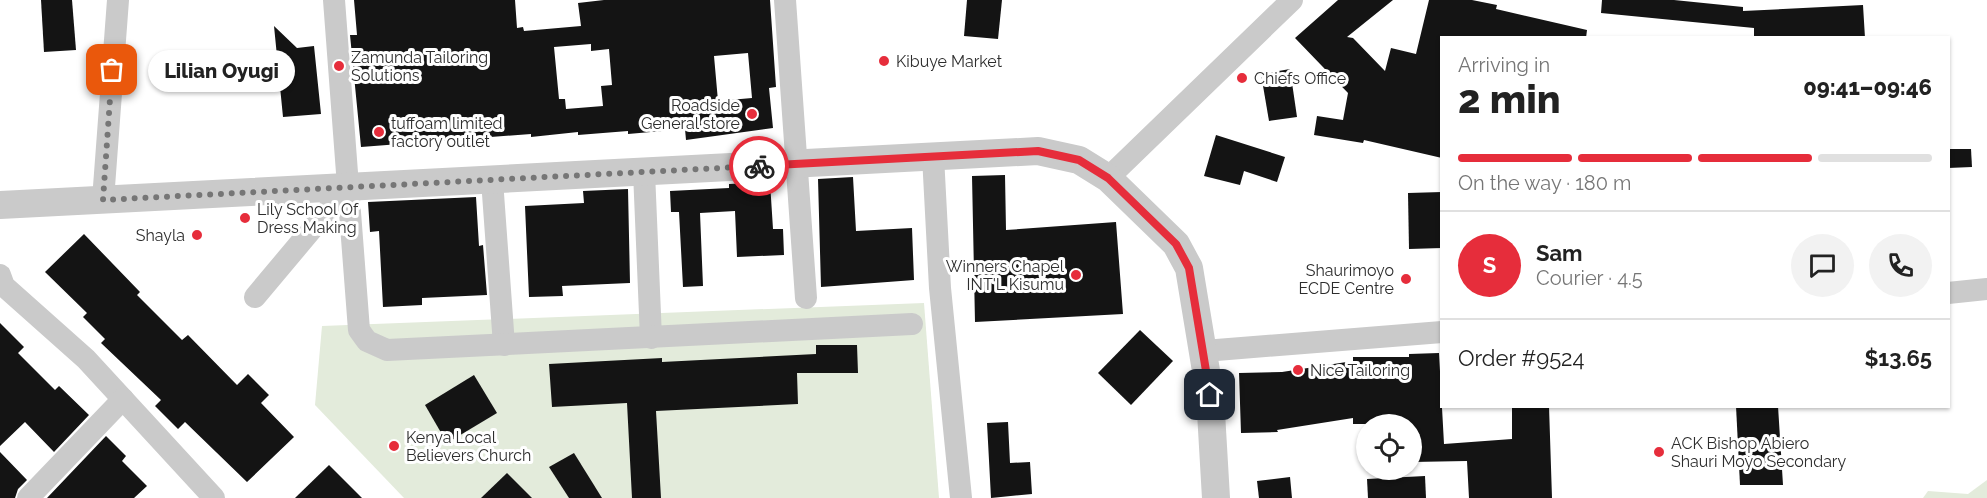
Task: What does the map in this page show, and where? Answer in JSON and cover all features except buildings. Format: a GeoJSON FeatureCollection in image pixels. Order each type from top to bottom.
{"type":"FeatureCollection","features":[{"type":"Feature","properties":{"kind":"street"},"geometry":{"type":"LineString","coordinates":[[103,200],[118,0]]}},
{"type":"Feature","properties":{"kind":"street"},"geometry":{"type":"LineString","coordinates":[[334,0],[359,330],[367,341],[387,350],[912,324]]}},
{"type":"Feature","properties":{"kind":"street"},"geometry":{"type":"LineString","coordinates":[[784,0],[806,298]]}},
{"type":"Feature","properties":{"kind":"street"},"geometry":{"type":"LineString","coordinates":[[1108,178],[1292,0]]}},
{"type":"Feature","properties":{"kind":"street"},"geometry":{"type":"LineString","coordinates":[[0,205],[1038,151],[1079,160],[1108,178],[1176,244],[1189,268],[1210,395],[1216,498]]}},
{"type":"Feature","properties":{"kind":"street"},"geometry":{"type":"LineString","coordinates":[[933,156],[940,288],[961,498]]}},
{"type":"Feature","properties":{"kind":"street"},"geometry":{"type":"LineString","coordinates":[[644,172],[651,338]]}},
{"type":"Feature","properties":{"kind":"street"},"geometry":{"type":"LineString","coordinates":[[492,180],[504,345]]}},
{"type":"Feature","properties":{"kind":"street"},"geometry":{"type":"LineString","coordinates":[[255,297],[348,186]]}},
{"type":"Feature","properties":{"kind":"street"},"geometry":{"type":"LineString","coordinates":[[1,284],[86,359],[214,498]]}},
{"type":"Feature","properties":{"kind":"street"},"geometry":{"type":"LineString","coordinates":[[1950,292],[1987,290]]}},
{"type":"Feature","properties":{"kind":"street"},"geometry":{"type":"LineString","coordinates":[[1204,351],[1440,332]]}},
{"type":"Feature","properties":{"kind":"street"},"geometry":{"type":"LineString","coordinates":[[28,498],[123,399]]}},
{"type":"Feature","properties":{"kind":"green space"},"geometry":{"type":"Polygon","coordinates":[[[924,303],[939,498],[404,498],[315,405],[322,326],[924,303]]]}},
{"type":"Feature","properties":{"kind":"green space"},"geometry":{"type":"Polygon","coordinates":[[[1987,480],[1987,498],[1923,498],[1928,491],[1968,494],[1987,480]]]}},
{"type":"Feature","properties":{"kind":"way so far"},"geometry":{"type":"LineString","coordinates":[[112,70],[103,200],[759,166]]}},
{"type":"Feature","properties":{"kind":"place","name":"Kibuye Market"},"geometry":{"type":"Point","coordinates":[884,61]}},
{"type":"Feature","properties":{"kind":"place","name":"Zamunda Tailoring Solutions"},"geometry":{"type":"Point","coordinates":[339,66]}},
{"type":"Feature","properties":{"kind":"place","name":"Lilian Oyugi"},"geometry":{"type":"Point","coordinates":[112,70]}},
{"type":"Feature","properties":{"kind":"place","name":"Chiefs Office"},"geometry":{"type":"Point","coordinates":[1242,78]}},
{"type":"Feature","properties":{"kind":"place","name":"Roadside General store"},"geometry":{"type":"Point","coordinates":[752,114]}},
{"type":"Feature","properties":{"kind":"place","name":"tuffoam limited factory outlet"},"geometry":{"type":"Point","coordinates":[379,132]}},
{"type":"Feature","properties":{"kind":"place","name":"Lily School Of Dress Making"},"geometry":{"type":"Point","coordinates":[245,218]}},
{"type":"Feature","properties":{"kind":"place","name":"Shayla"},"geometry":{"type":"Point","coordinates":[197,235]}},
{"type":"Feature","properties":{"kind":"place","name":"Winners Chapel INT'L Kisumu"},"geometry":{"type":"Point","coordinates":[1076,275]}},
{"type":"Feature","properties":{"kind":"place","name":"Shaurimoyo ECDE Centre"},"geometry":{"type":"Point","coordinates":[1406,279]}},
{"type":"Feature","properties":{"kind":"place","name":"Nice Tailoring"},"geometry":{"type":"Point","coordinates":[1298,370]}},
{"type":"Feature","properties":{"kind":"place","name":"Kenya Local Believers Church"},"geometry":{"type":"Point","coordinates":[394,446]}},
{"type":"Feature","properties":{"kind":"place","name":"ACK Bishop Abiero Shauri Moyo Secondary"},"geometry":{"type":"Point","coordinates":[1659,452]}},
{"type":"Feature","properties":{"kind":"route"},"geometry":{"type":"LineString","coordinates":[[759,166],[1038,151],[1079,160],[1108,178],[1176,244],[1189,268],[1210,395]]}}]}
